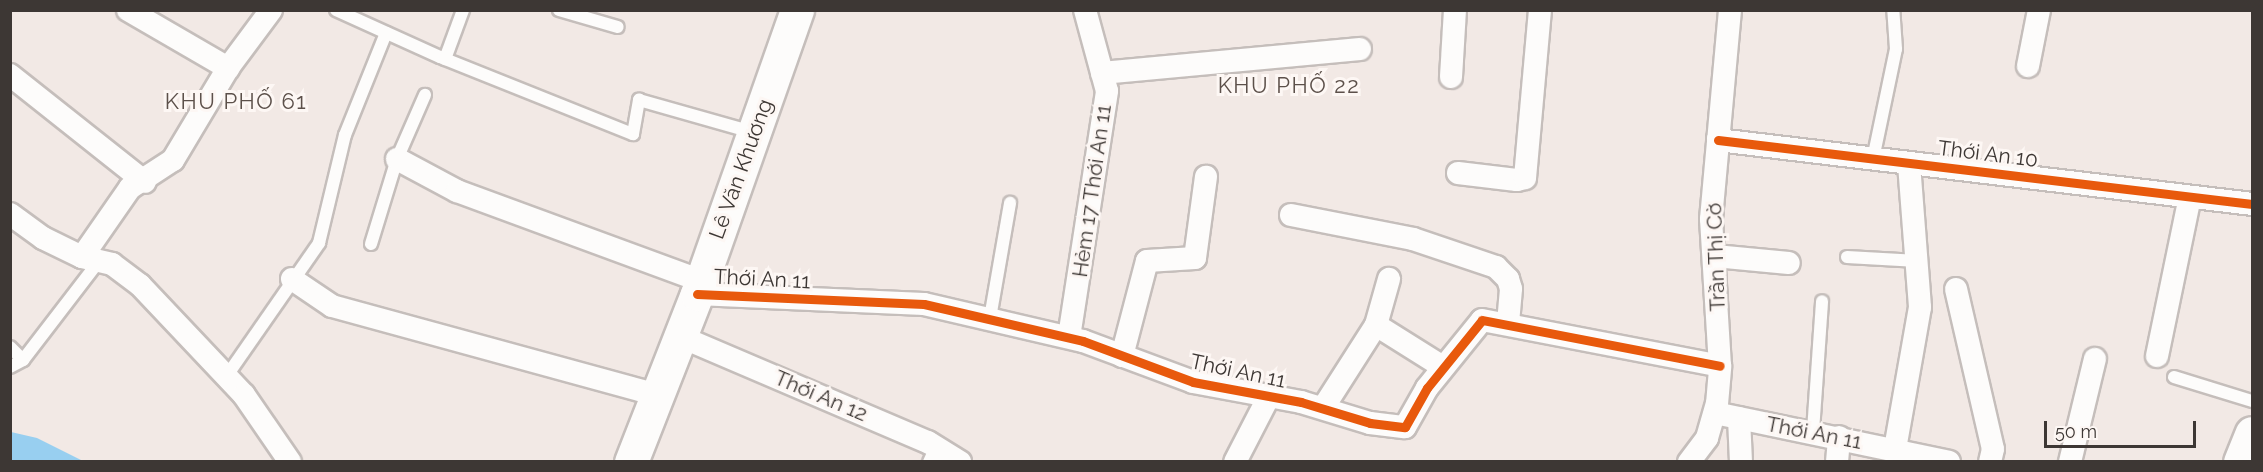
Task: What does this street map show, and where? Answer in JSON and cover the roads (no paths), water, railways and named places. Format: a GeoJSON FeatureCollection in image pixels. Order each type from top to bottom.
{"type":"FeatureCollection","features":[{"type":"Feature","properties":{"kind":"main road","name":"Lê Văn Khương"},"geometry":{"type":"LineString","coordinates":[[631,462],[699,287],[798,10]]}},
{"type":"Feature","properties":{"kind":"main road"},"geometry":{"type":"LineString","coordinates":[[2241,462],[2253,433]]}},
{"type":"Feature","properties":{"kind":"street"},"geometry":{"type":"LineString","coordinates":[[128,10],[228,68]]}},
{"type":"Feature","properties":{"kind":"street"},"geometry":{"type":"LineString","coordinates":[[90,259],[130,188],[145,182],[173,160],[228,68],[271,10]]}},
{"type":"Feature","properties":{"kind":"street","name":"Hẻm 17 Thới An 11"},"geometry":{"type":"LineString","coordinates":[[1070,337],[1101,145],[1107,91],[1085,10]]}},
{"type":"Feature","properties":{"kind":"street"},"geometry":{"type":"LineString","coordinates":[[1451,76],[1455,10]]}},
{"type":"Feature","properties":{"kind":"street"},"geometry":{"type":"LineString","coordinates":[[1458,173],[1517,180],[1526,178],[1540,10]]}},
{"type":"Feature","properties":{"kind":"street","name":"Trần Thị Cờ"},"geometry":{"type":"LineString","coordinates":[[1689,462],[1707,438],[1714,413],[1720,366],[1711,219],[1730,10]]}},
{"type":"Feature","properties":{"kind":"street"},"geometry":{"type":"LineString","coordinates":[[2028,66],[2039,10]]}},
{"type":"Feature","properties":{"kind":"street"},"geometry":{"type":"LineString","coordinates":[[1102,74],[1360,49]]}},
{"type":"Feature","properties":{"kind":"street"},"geometry":{"type":"LineString","coordinates":[[10,75],[145,182]]}},
{"type":"Feature","properties":{"kind":"street","name":"Thới An 10"},"geometry":{"type":"LineString","coordinates":[[1718,140],[2253,204]]}},
{"type":"Feature","properties":{"kind":"street","name":"Thới An 11"},"geometry":{"type":"LineString","coordinates":[[397,159],[457,191],[699,287],[924,304],[1070,337],[1193,382],[1323,408],[1370,423],[1405,428],[1443,367],[1482,320],[1508,323],[1720,366]]}},
{"type":"Feature","properties":{"kind":"street"},"geometry":{"type":"LineString","coordinates":[[1895,449],[1920,307],[1909,163]]}},
{"type":"Feature","properties":{"kind":"street"},"geometry":{"type":"LineString","coordinates":[[1122,356],[1147,261],[1195,258],[1206,177]]}},
{"type":"Feature","properties":{"kind":"street"},"geometry":{"type":"LineString","coordinates":[[2157,356],[2190,197]]}},
{"type":"Feature","properties":{"kind":"street"},"geometry":{"type":"LineString","coordinates":[[10,214],[43,238],[90,259],[111,264],[140,285],[244,395],[290,462]]}},
{"type":"Feature","properties":{"kind":"street"},"geometry":{"type":"LineString","coordinates":[[1291,215],[1413,239],[1496,267],[1511,289],[1508,323]]}},
{"type":"Feature","properties":{"kind":"street"},"geometry":{"type":"LineString","coordinates":[[1715,256],[1789,263]]}},
{"type":"Feature","properties":{"kind":"street"},"geometry":{"type":"LineString","coordinates":[[292,279],[332,306],[658,395]]}},
{"type":"Feature","properties":{"kind":"street"},"geometry":{"type":"LineString","coordinates":[[1323,408],[1376,325],[1389,279]]}},
{"type":"Feature","properties":{"kind":"street"},"geometry":{"type":"LineString","coordinates":[[1956,289],[1993,449],[1990,462]]}},
{"type":"Feature","properties":{"kind":"street"},"geometry":{"type":"LineString","coordinates":[[1376,325],[1443,367]]}},
{"type":"Feature","properties":{"kind":"street","name":"Thới An 12"},"geometry":{"type":"LineString","coordinates":[[680,336],[932,454],[960,462]]}},
{"type":"Feature","properties":{"kind":"street"},"geometry":{"type":"LineString","coordinates":[[2070,462],[2095,359]]}},
{"type":"Feature","properties":{"kind":"street"},"geometry":{"type":"LineString","coordinates":[[1235,462],[1269,396]]}},
{"type":"Feature","properties":{"kind":"street","name":"Thới An 11"},"geometry":{"type":"LineString","coordinates":[[1714,413],[1839,436],[1949,462]]}},
{"type":"Feature","properties":{"kind":"street"},"geometry":{"type":"LineString","coordinates":[[1739,418],[1741,462]]}},
{"type":"Feature","properties":{"kind":"street"},"geometry":{"type":"LineString","coordinates":[[1837,462],[1839,436]]}},
{"type":"Feature","properties":{"kind":"lane"},"geometry":{"type":"LineString","coordinates":[[336,10],[445,59],[633,134],[639,100],[754,133]]}},
{"type":"Feature","properties":{"kind":"lane"},"geometry":{"type":"LineString","coordinates":[[445,59],[464,10]]}},
{"type":"Feature","properties":{"kind":"lane"},"geometry":{"type":"LineString","coordinates":[[559,10],[618,27]]}},
{"type":"Feature","properties":{"kind":"lane"},"geometry":{"type":"LineString","coordinates":[[1873,159],[1896,49],[1893,10]]}},
{"type":"Feature","properties":{"kind":"lane"},"geometry":{"type":"LineString","coordinates":[[226,377],[279,304],[292,279],[319,243],[345,135],[386,33]]}},
{"type":"Feature","properties":{"kind":"lane"},"geometry":{"type":"LineString","coordinates":[[371,244],[397,159],[425,94]]}},
{"type":"Feature","properties":{"kind":"lane"},"geometry":{"type":"LineString","coordinates":[[990,318],[1010,203]]}},
{"type":"Feature","properties":{"kind":"lane"},"geometry":{"type":"LineString","coordinates":[[1847,257],[1918,261]]}},
{"type":"Feature","properties":{"kind":"lane"},"geometry":{"type":"LineString","coordinates":[[10,367],[23,360],[90,259]]}},
{"type":"Feature","properties":{"kind":"lane"},"geometry":{"type":"LineString","coordinates":[[1814,431],[1822,301]]}},
{"type":"Feature","properties":{"kind":"lane"},"geometry":{"type":"LineString","coordinates":[[10,347],[23,360]]}},
{"type":"Feature","properties":{"kind":"lane"},"geometry":{"type":"LineString","coordinates":[[2174,376],[2253,401]]}},
{"type":"Feature","properties":{"kind":"water"},"geometry":{"type":"Polygon","coordinates":[[[11,432],[37,438],[83,461],[11,461],[11,432]]]}},
{"type":"Feature","properties":{"kind":"district","name":"KHU PHỐ 22"},"geometry":{"type":"Point","coordinates":[1289,86]}},
{"type":"Feature","properties":{"kind":"district","name":"KHU PHỐ 61"},"geometry":{"type":"Point","coordinates":[236,102]}}]}
